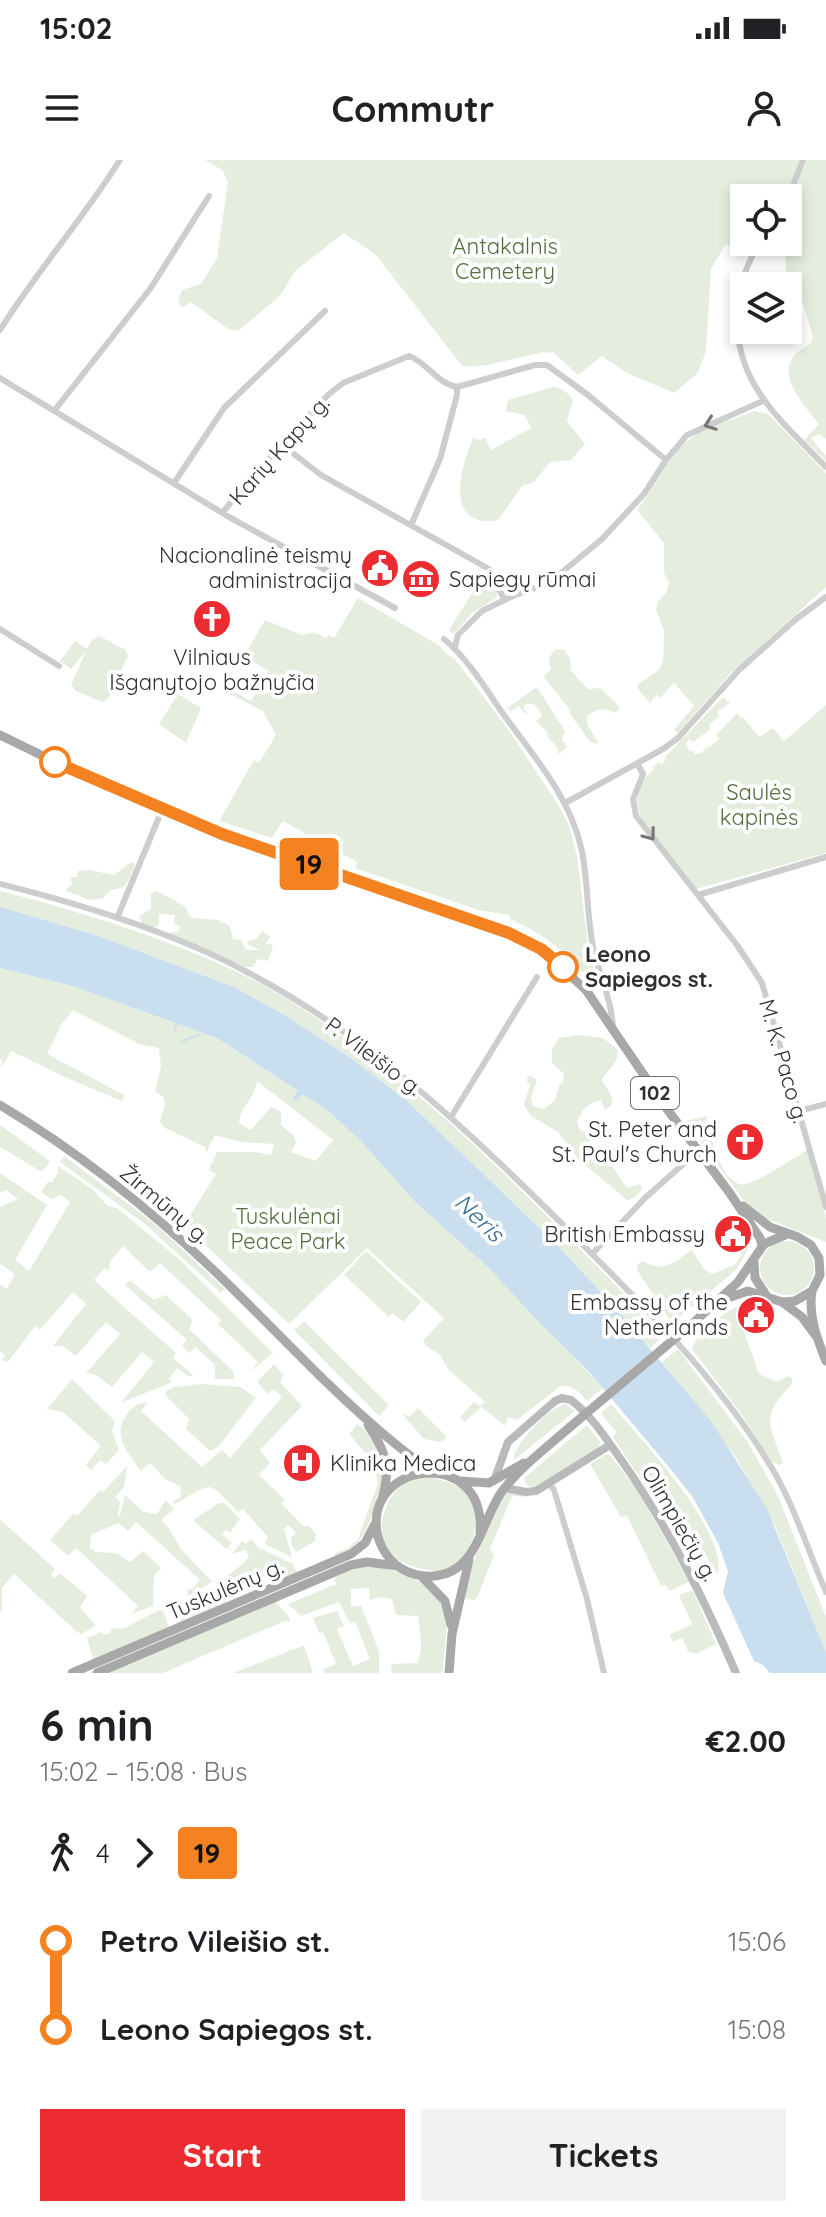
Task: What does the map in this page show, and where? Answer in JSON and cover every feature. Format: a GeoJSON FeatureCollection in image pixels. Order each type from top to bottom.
{"type":"FeatureCollection","features":[{"type":"Feature","properties":{"kind":"main road","name":"102"},"geometry":{"type":"LineString","coordinates":[[0,735],[162,810],[517,937],[551,957],[586,990],[729,1192]]}},
{"type":"Feature","properties":{"kind":"main road","name":"Žirmūnų g."},"geometry":{"type":"LineString","coordinates":[[0,1105],[65,1147],[163,1223],[362,1416],[406,1454],[434,1472]]}},
{"type":"Feature","properties":{"kind":"main road"},"geometry":{"type":"LineString","coordinates":[[729,1192],[757,1219],[807,1242],[826,1246]]}},
{"type":"Feature","properties":{"kind":"main road"},"geometry":{"type":"LineString","coordinates":[[729,1192],[760,1238],[762,1246]]}},
{"type":"Feature","properties":{"kind":"main road"},"geometry":{"type":"LineString","coordinates":[[449,1673],[452,1634],[469,1557],[505,1488],[524,1465],[719,1301],[743,1277],[762,1246],[774,1237],[792,1235]]}},
{"type":"Feature","properties":{"kind":"main road"},"geometry":{"type":"LineString","coordinates":[[807,1242],[819,1258],[820,1275]]}},
{"type":"Feature","properties":{"kind":"main road"},"geometry":{"type":"LineString","coordinates":[[755,1258],[755,1278],[766,1295]]}},
{"type":"Feature","properties":{"kind":"main road"},"geometry":{"type":"LineString","coordinates":[[826,1264],[812,1291],[811,1307],[816,1336],[826,1361]]}},
{"type":"Feature","properties":{"kind":"main road"},"geometry":{"type":"LineString","coordinates":[[719,1301],[748,1291],[766,1295],[802,1317],[816,1336]]}},
{"type":"Feature","properties":{"kind":"main road"},"geometry":{"type":"LineString","coordinates":[[782,1302],[801,1299],[812,1291]]}},
{"type":"Feature","properties":{"kind":"main road","name":"Žirmūnų g."},"geometry":{"type":"LineString","coordinates":[[362,1416],[381,1445],[388,1466],[381,1504]]}},
{"type":"Feature","properties":{"kind":"main road"},"geometry":{"type":"LineString","coordinates":[[452,1634],[445,1601],[421,1576],[390,1559],[380,1542],[377,1521],[381,1504],[398,1482],[416,1474],[434,1472],[478,1484],[494,1481],[524,1465]]}},
{"type":"Feature","properties":{"kind":"main road"},"geometry":{"type":"LineString","coordinates":[[458,1481],[477,1503],[480,1532]]}},
{"type":"Feature","properties":{"kind":"main road","name":"Tuskulėnų g."},"geometry":{"type":"LineString","coordinates":[[72,1673],[351,1554],[365,1543],[377,1521]]}},
{"type":"Feature","properties":{"kind":"main road"},"geometry":{"type":"LineString","coordinates":[[421,1576],[448,1573],[469,1557]]}},
{"type":"Feature","properties":{"kind":"main road","name":"Tuskulėnų g."},"geometry":{"type":"LineString","coordinates":[[97,1673],[351,1565],[367,1562],[398,1566]]}},
{"type":"Feature","properties":{"kind":"street"},"geometry":{"type":"LineString","coordinates":[[0,330],[37,272],[120,160]]}},
{"type":"Feature","properties":{"kind":"street"},"geometry":{"type":"LineString","coordinates":[[794,184],[803,160]]}},
{"type":"Feature","properties":{"kind":"street"},"geometry":{"type":"LineString","coordinates":[[54,411],[150,289],[209,196]]}},
{"type":"Feature","properties":{"kind":"street"},"geometry":{"type":"LineString","coordinates":[[753,256],[743,274],[737,326],[742,361],[763,401],[826,467]]}},
{"type":"Feature","properties":{"kind":"street"},"geometry":{"type":"LineString","coordinates":[[174,483],[224,408],[325,311]]}},
{"type":"Feature","properties":{"kind":"street","name":"Karių Kapų g."},"geometry":{"type":"LineString","coordinates":[[223,512],[281,444],[335,389],[409,356],[417,359],[441,382],[457,387]]}},
{"type":"Feature","properties":{"kind":"street"},"geometry":{"type":"LineString","coordinates":[[411,525],[445,446],[457,387],[535,365],[547,365],[666,460]]}},
{"type":"Feature","properties":{"kind":"street"},"geometry":{"type":"LineString","coordinates":[[0,378],[223,512],[395,608]]}},
{"type":"Feature","properties":{"kind":"street"},"geometry":{"type":"LineString","coordinates":[[455,648],[456,638],[482,611],[504,599],[543,587],[577,562],[631,509],[666,460],[692,431],[763,401]]}},
{"type":"Feature","properties":{"kind":"street"},"geometry":{"type":"LineString","coordinates":[[281,444],[321,475],[489,569],[504,599]]}},
{"type":"Feature","properties":{"kind":"street"},"geometry":{"type":"LineString","coordinates":[[565,803],[638,765],[678,738],[739,670],[796,619],[826,597]]}},
{"type":"Feature","properties":{"kind":"street"},"geometry":{"type":"LineString","coordinates":[[0,629],[59,666]]}},
{"type":"Feature","properties":{"kind":"street"},"geometry":{"type":"LineString","coordinates":[[444,639],[455,648],[565,803],[581,846],[589,926],[613,1013],[614,1031]]}},
{"type":"Feature","properties":{"kind":"street","name":"M. K. Paco g."},"geometry":{"type":"LineString","coordinates":[[638,765],[643,774],[633,799],[635,813],[737,945],[762,983],[826,1207]]}},
{"type":"Feature","properties":{"kind":"street"},"geometry":{"type":"LineString","coordinates":[[117,918],[162,810]]}},
{"type":"Feature","properties":{"kind":"street"},"geometry":{"type":"LineString","coordinates":[[698,895],[826,857]]}},
{"type":"Feature","properties":{"kind":"street","name":"P. Vileišio g."},"geometry":{"type":"LineString","coordinates":[[0,884],[117,918],[242,969],[282,991],[357,1042],[451,1117],[592,1254],[675,1340],[728,1403],[771,1466],[826,1592]]}},
{"type":"Feature","properties":{"kind":"street"},"geometry":{"type":"LineString","coordinates":[[586,990],[601,976]]}},
{"type":"Feature","properties":{"kind":"street"},"geometry":{"type":"LineString","coordinates":[[451,1117],[537,977]]}},
{"type":"Feature","properties":{"kind":"street"},"geometry":{"type":"LineString","coordinates":[[799,1111],[826,1104]]}},
{"type":"Feature","properties":{"kind":"street"},"geometry":{"type":"LineString","coordinates":[[592,1254],[645,1198],[698,1151]]}},
{"type":"Feature","properties":{"kind":"street","name":"Olimpiečių g."},"geometry":{"type":"LineString","coordinates":[[518,1434],[559,1399],[565,1397],[575,1403],[610,1445],[676,1546],[696,1582],[736,1673]]}},
{"type":"Feature","properties":{"kind":"street"},"geometry":{"type":"LineString","coordinates":[[518,1434],[507,1458],[512,1465],[524,1465],[520,1480],[531,1492]]}},
{"type":"Feature","properties":{"kind":"street"},"geometry":{"type":"LineString","coordinates":[[494,1481],[505,1447],[518,1434]]}},
{"type":"Feature","properties":{"kind":"street"},"geometry":{"type":"LineString","coordinates":[[505,1488],[531,1492],[610,1445]]}},
{"type":"Feature","properties":{"kind":"street"},"geometry":{"type":"LineString","coordinates":[[549,1484],[554,1490],[584,1589],[604,1673]]}},
{"type":"Feature","properties":{"kind":"green space","name":"Antakalnis Cemetery"},"geometry":{"type":"Polygon","coordinates":[[[205,160],[826,160],[826,439],[819,434],[811,438],[826,456],[826,461],[804,440],[819,424],[796,393],[789,372],[790,362],[797,352],[810,344],[813,337],[802,299],[802,272],[786,270],[785,256],[802,256],[802,184],[730,184],[730,246],[726,244],[711,269],[706,352],[697,374],[674,393],[627,373],[602,356],[578,375],[554,353],[543,352],[488,365],[463,367],[376,255],[344,233],[295,271],[280,296],[238,331],[228,329],[191,302],[182,308],[178,301],[182,290],[201,284],[217,258],[228,181],[222,170],[205,160]]]}},
{"type":"Feature","properties":{"kind":"green space"},"geometry":{"type":"Polygon","coordinates":[[[553,387],[564,391],[573,400],[567,421],[585,444],[571,460],[550,462],[534,482],[522,486],[498,520],[480,520],[469,515],[462,506],[460,493],[464,464],[473,438],[480,440],[485,437],[491,450],[531,428],[525,415],[506,411],[508,400],[553,387]]]}},
{"type":"Feature","properties":{"kind":"green space"},"geometry":{"type":"Polygon","coordinates":[[[754,411],[768,414],[826,473],[826,587],[729,675],[678,733],[674,730],[694,706],[674,683],[660,698],[657,695],[650,703],[637,688],[638,684],[659,670],[663,661],[664,631],[656,609],[669,582],[664,573],[664,543],[637,510],[670,460],[686,442],[709,427],[754,411]]]}},
{"type":"Feature","properties":{"kind":"green space"},"geometry":{"type":"Polygon","coordinates":[[[488,573],[498,591],[496,598],[472,613],[454,634],[449,630],[484,574],[488,573]]]}},
{"type":"Feature","properties":{"kind":"green space"},"geometry":{"type":"Polygon","coordinates":[[[358,598],[440,646],[455,659],[510,732],[559,806],[569,825],[577,856],[588,946],[595,972],[593,978],[552,943],[510,919],[509,915],[478,910],[355,868],[357,862],[283,821],[272,838],[219,821],[254,760],[259,763],[276,735],[263,711],[224,691],[228,685],[251,701],[269,671],[244,656],[265,620],[302,635],[313,632],[334,638],[358,598]]]}},
{"type":"Feature","properties":{"kind":"green space"},"geometry":{"type":"Polygon","coordinates":[[[99,636],[126,650],[128,656],[108,699],[102,702],[76,691],[71,685],[86,651],[71,669],[60,661],[75,641],[87,649],[92,640],[99,636]]]}},
{"type":"Feature","properties":{"kind":"green space"},"geometry":{"type":"Polygon","coordinates":[[[555,649],[564,650],[570,658],[571,671],[588,689],[600,688],[620,707],[616,713],[601,709],[587,717],[587,724],[599,744],[590,742],[544,677],[551,669],[549,658],[555,649]]]}},
{"type":"Feature","properties":{"kind":"green space"},"geometry":{"type":"Polygon","coordinates":[[[537,687],[565,731],[562,740],[567,747],[559,754],[547,736],[549,734],[536,721],[541,713],[534,704],[526,704],[523,708],[525,714],[519,706],[511,711],[507,708],[537,687]]]}},
{"type":"Feature","properties":{"kind":"green space"},"geometry":{"type":"Polygon","coordinates":[[[178,694],[201,708],[186,743],[159,724],[178,694]]]}},
{"type":"Feature","properties":{"kind":"green space","name":"Saulės kapinės"},"geometry":{"type":"Polygon","coordinates":[[[723,697],[730,703],[717,712],[719,716],[709,725],[711,729],[693,742],[690,739],[686,742],[689,752],[692,750],[700,754],[708,748],[719,739],[716,735],[737,713],[759,737],[773,728],[784,741],[826,705],[826,853],[696,889],[642,819],[637,798],[644,779],[654,770],[653,767],[666,760],[664,758],[723,697]]]}},
{"type":"Feature","properties":{"kind":"green space"},"geometry":{"type":"Polygon","coordinates":[[[131,862],[135,864],[127,883],[111,890],[102,899],[89,900],[65,890],[72,884],[70,877],[77,877],[78,871],[114,875],[131,862]]]}},
{"type":"Feature","properties":{"kind":"green space"},"geometry":{"type":"Polygon","coordinates":[[[0,891],[108,922],[219,964],[284,997],[337,1032],[437,1112],[484,1155],[665,1335],[650,1348],[557,1245],[406,1100],[351,1058],[234,987],[96,935],[0,907],[0,891]]]}},
{"type":"Feature","properties":{"kind":"green space"},"geometry":{"type":"Polygon","coordinates":[[[157,891],[186,907],[193,918],[218,920],[230,926],[233,939],[241,940],[246,950],[260,950],[247,944],[262,931],[270,936],[265,945],[270,943],[273,947],[268,961],[258,959],[253,967],[246,967],[172,937],[169,933],[179,931],[180,927],[174,923],[175,915],[159,914],[159,925],[152,928],[142,924],[139,916],[151,909],[151,893],[157,891]]]}},
{"type":"Feature","properties":{"kind":"green space","name":"Tuskulėnai Peace Park"},"geometry":{"type":"Polygon","coordinates":[[[0,968],[72,986],[217,1038],[299,1092],[294,1098],[303,1094],[327,1110],[360,1140],[415,1202],[489,1268],[603,1388],[587,1401],[571,1387],[559,1387],[517,1420],[508,1417],[505,1426],[481,1407],[465,1422],[460,1417],[474,1402],[480,1406],[485,1402],[448,1369],[440,1355],[423,1341],[444,1318],[367,1248],[289,1324],[186,1227],[216,1174],[209,1170],[217,1152],[271,1155],[274,1144],[241,1142],[215,1135],[206,1153],[205,1147],[165,1128],[160,1122],[164,1098],[155,1091],[161,1066],[159,1048],[141,1045],[73,1010],[61,1025],[47,1054],[124,1095],[122,1101],[11,1051],[0,1070],[3,1060],[0,1059],[0,968]],[[257,1081],[239,1123],[251,1130],[271,1107],[281,1112],[281,1125],[294,1136],[296,1143],[291,1152],[316,1161],[333,1140],[257,1081]]]}},
{"type":"Feature","properties":{"kind":"green space"},"geometry":{"type":"Polygon","coordinates":[[[578,1035],[603,1038],[617,1049],[615,1062],[602,1080],[611,1096],[610,1107],[605,1110],[601,1100],[593,1103],[583,1110],[577,1122],[580,1130],[595,1138],[588,1142],[609,1167],[612,1166],[627,1188],[640,1184],[641,1190],[629,1200],[578,1159],[558,1132],[531,1116],[524,1105],[530,1085],[526,1080],[530,1075],[537,1080],[531,1098],[533,1106],[544,1109],[555,1100],[564,1079],[563,1073],[552,1063],[552,1049],[559,1038],[578,1035]]]}},
{"type":"Feature","properties":{"kind":"green space"},"geometry":{"type":"Polygon","coordinates":[[[708,1116],[705,1122],[720,1162],[726,1174],[738,1184],[746,1184],[763,1176],[807,1150],[826,1218],[826,1242],[760,1216],[750,1209],[685,1121],[708,1116]]]}},
{"type":"Feature","properties":{"kind":"green space"},"geometry":{"type":"Polygon","coordinates":[[[0,1125],[50,1161],[44,1170],[40,1171],[0,1147],[0,1125]]]}},
{"type":"Feature","properties":{"kind":"green space"},"geometry":{"type":"Polygon","coordinates":[[[64,1156],[155,1224],[225,1289],[221,1293],[145,1224],[60,1162],[64,1156]]]}},
{"type":"Feature","properties":{"kind":"green space"},"geometry":{"type":"Polygon","coordinates":[[[58,1166],[92,1189],[108,1206],[117,1208],[180,1260],[273,1353],[250,1372],[258,1362],[218,1324],[221,1320],[160,1263],[150,1272],[123,1246],[110,1262],[109,1271],[105,1268],[94,1280],[176,1353],[173,1358],[194,1376],[188,1376],[177,1368],[169,1379],[172,1382],[121,1403],[154,1362],[142,1352],[112,1387],[96,1375],[86,1373],[120,1334],[106,1322],[76,1356],[63,1346],[53,1346],[86,1304],[73,1292],[40,1330],[35,1326],[8,1362],[1,1360],[5,1355],[0,1351],[0,1285],[7,1289],[15,1274],[0,1264],[0,1207],[18,1199],[6,1190],[0,1193],[0,1173],[47,1205],[15,1260],[29,1271],[70,1202],[61,1195],[51,1199],[41,1192],[58,1173],[58,1166]]]}},
{"type":"Feature","properties":{"kind":"green space"},"geometry":{"type":"Polygon","coordinates":[[[787,1241],[806,1249],[814,1268],[806,1287],[787,1295],[768,1287],[760,1268],[768,1249],[787,1241]]]}},
{"type":"Feature","properties":{"kind":"green space"},"geometry":{"type":"Polygon","coordinates":[[[747,1244],[750,1246],[736,1270],[675,1321],[669,1319],[637,1270],[638,1264],[643,1261],[663,1266],[692,1250],[704,1269],[712,1274],[734,1265],[742,1255],[739,1250],[747,1244]]]}},
{"type":"Feature","properties":{"kind":"green space"},"geometry":{"type":"Polygon","coordinates":[[[366,1251],[421,1302],[403,1322],[393,1313],[389,1317],[344,1275],[366,1251]]]}},
{"type":"Feature","properties":{"kind":"green space"},"geometry":{"type":"Polygon","coordinates":[[[130,1280],[154,1300],[166,1295],[191,1318],[189,1329],[234,1372],[234,1379],[215,1379],[215,1365],[195,1347],[190,1353],[182,1346],[187,1340],[125,1285],[130,1280]]]}},
{"type":"Feature","properties":{"kind":"green space"},"geometry":{"type":"Polygon","coordinates":[[[744,1304],[749,1308],[741,1323],[759,1374],[777,1382],[789,1376],[792,1378],[792,1384],[775,1404],[770,1420],[783,1463],[780,1465],[772,1462],[741,1414],[692,1349],[714,1322],[744,1304]]]}},
{"type":"Feature","properties":{"kind":"green space"},"geometry":{"type":"Polygon","coordinates":[[[304,1321],[389,1405],[379,1416],[294,1330],[304,1321]]]}},
{"type":"Feature","properties":{"kind":"green space"},"geometry":{"type":"Polygon","coordinates":[[[678,1349],[747,1441],[778,1496],[826,1617],[826,1652],[775,1526],[735,1456],[662,1362],[678,1349]]]}},
{"type":"Feature","properties":{"kind":"green space"},"geometry":{"type":"Polygon","coordinates":[[[274,1364],[284,1375],[280,1382],[302,1406],[260,1450],[270,1463],[259,1475],[285,1500],[282,1504],[303,1526],[309,1526],[316,1534],[315,1541],[296,1552],[291,1538],[296,1533],[288,1525],[284,1529],[292,1557],[266,1545],[268,1537],[243,1509],[238,1512],[214,1489],[204,1488],[175,1504],[172,1502],[181,1497],[180,1486],[165,1479],[150,1463],[141,1471],[121,1437],[122,1422],[127,1414],[141,1403],[148,1403],[141,1411],[202,1467],[222,1450],[230,1458],[282,1397],[274,1389],[268,1394],[257,1382],[274,1364]]]}},
{"type":"Feature","properties":{"kind":"green space"},"geometry":{"type":"Polygon","coordinates":[[[72,1379],[115,1421],[112,1431],[119,1450],[106,1464],[100,1460],[91,1470],[86,1465],[101,1446],[63,1412],[47,1409],[72,1379]]]}},
{"type":"Feature","properties":{"kind":"green space"},"geometry":{"type":"Polygon","coordinates":[[[201,1384],[241,1387],[256,1398],[219,1446],[210,1451],[186,1429],[189,1419],[165,1395],[174,1387],[201,1384]]]}},
{"type":"Feature","properties":{"kind":"green space"},"geometry":{"type":"Polygon","coordinates":[[[566,1404],[575,1411],[514,1460],[519,1446],[533,1428],[559,1406],[566,1404]]]}},
{"type":"Feature","properties":{"kind":"green space"},"geometry":{"type":"Polygon","coordinates":[[[611,1404],[660,1461],[696,1510],[717,1556],[718,1574],[690,1532],[678,1527],[673,1529],[613,1437],[616,1432],[601,1413],[611,1404]]]}},
{"type":"Feature","properties":{"kind":"green space"},"geometry":{"type":"Polygon","coordinates":[[[418,1408],[447,1437],[442,1442],[424,1439],[403,1415],[409,1417],[418,1408]]]}},
{"type":"Feature","properties":{"kind":"green space"},"geometry":{"type":"Polygon","coordinates":[[[357,1424],[371,1437],[380,1453],[384,1482],[361,1538],[351,1549],[335,1556],[358,1539],[378,1483],[373,1462],[349,1434],[357,1424]]]}},
{"type":"Feature","properties":{"kind":"green space"},"geometry":{"type":"Polygon","coordinates":[[[587,1425],[600,1442],[598,1448],[538,1486],[526,1484],[524,1478],[587,1425]]]}},
{"type":"Feature","properties":{"kind":"green space"},"geometry":{"type":"Polygon","coordinates":[[[606,1454],[611,1456],[642,1497],[689,1582],[669,1591],[666,1585],[661,1586],[627,1516],[621,1517],[590,1464],[606,1454]]]}},
{"type":"Feature","properties":{"kind":"green space"},"geometry":{"type":"Polygon","coordinates":[[[127,1466],[124,1487],[115,1497],[120,1502],[118,1515],[125,1495],[144,1512],[157,1514],[166,1500],[174,1509],[161,1520],[181,1549],[212,1582],[188,1596],[187,1590],[200,1580],[136,1522],[128,1531],[119,1523],[91,1535],[90,1548],[96,1552],[116,1553],[130,1562],[143,1551],[161,1568],[154,1576],[153,1606],[131,1614],[138,1606],[76,1548],[68,1556],[50,1540],[73,1514],[77,1516],[127,1466]]]}},
{"type":"Feature","properties":{"kind":"green space"},"geometry":{"type":"Polygon","coordinates":[[[416,1477],[431,1477],[460,1488],[468,1496],[475,1517],[475,1529],[467,1551],[451,1567],[438,1571],[415,1567],[396,1558],[386,1546],[382,1532],[387,1505],[404,1482],[416,1477]]]}},
{"type":"Feature","properties":{"kind":"green space"},"geometry":{"type":"Polygon","coordinates":[[[508,1492],[526,1497],[512,1496],[490,1549],[494,1555],[478,1596],[474,1600],[466,1599],[480,1545],[508,1492]]]}},
{"type":"Feature","properties":{"kind":"green space"},"geometry":{"type":"Polygon","coordinates":[[[219,1503],[224,1503],[240,1519],[230,1533],[226,1530],[222,1534],[232,1543],[226,1549],[193,1520],[219,1503]]]}},
{"type":"Feature","properties":{"kind":"green space"},"geometry":{"type":"Polygon","coordinates":[[[0,1519],[55,1569],[51,1574],[55,1578],[60,1573],[87,1596],[80,1608],[96,1625],[82,1634],[77,1632],[14,1574],[2,1588],[0,1612],[0,1519]]]}},
{"type":"Feature","properties":{"kind":"green space"},"geometry":{"type":"Polygon","coordinates":[[[251,1539],[258,1547],[293,1564],[297,1573],[285,1578],[281,1572],[222,1592],[226,1602],[177,1623],[168,1608],[223,1584],[221,1581],[249,1556],[245,1550],[232,1554],[242,1541],[246,1544],[251,1539]]]}},
{"type":"Feature","properties":{"kind":"green space"},"geometry":{"type":"Polygon","coordinates":[[[371,1565],[408,1576],[437,1598],[446,1622],[442,1673],[392,1673],[391,1664],[417,1663],[421,1646],[418,1616],[396,1615],[392,1599],[380,1597],[370,1600],[369,1588],[351,1589],[351,1606],[361,1606],[379,1651],[379,1673],[324,1673],[323,1669],[336,1664],[323,1632],[319,1633],[313,1618],[337,1611],[344,1626],[337,1629],[353,1666],[370,1659],[355,1622],[350,1623],[339,1602],[301,1616],[288,1604],[336,1584],[334,1579],[344,1572],[371,1565]]]}},
{"type":"Feature","properties":{"kind":"green space"},"geometry":{"type":"Polygon","coordinates":[[[693,1591],[716,1644],[696,1654],[688,1651],[682,1638],[673,1642],[669,1635],[692,1624],[679,1595],[693,1591]]]}},
{"type":"Feature","properties":{"kind":"green space"},"geometry":{"type":"Polygon","coordinates":[[[275,1601],[290,1622],[285,1621],[163,1673],[105,1673],[275,1601]]]}},
{"type":"Feature","properties":{"kind":"green space"},"geometry":{"type":"Polygon","coordinates":[[[159,1610],[163,1611],[169,1627],[93,1660],[87,1638],[102,1632],[104,1635],[110,1633],[111,1628],[122,1629],[159,1610]]]}},
{"type":"Feature","properties":{"kind":"green space"},"geometry":{"type":"Polygon","coordinates":[[[304,1645],[313,1673],[233,1673],[304,1645]]]}},
{"type":"Feature","properties":{"kind":"water","name":"Neris"},"geometry":{"type":"Polygon","coordinates":[[[0,907],[96,935],[234,987],[351,1058],[406,1100],[557,1245],[619,1312],[711,1421],[767,1509],[826,1652],[826,1673],[770,1673],[754,1661],[723,1593],[728,1571],[718,1543],[692,1496],[590,1373],[489,1268],[415,1202],[360,1140],[327,1110],[303,1094],[295,1101],[298,1091],[217,1038],[72,986],[0,968],[0,907]]]}},
{"type":"Feature","properties":{"kind":"waterway"},"geometry":{"type":"LineString","coordinates":[[174,1032],[176,1025]]}},
{"type":"Feature","properties":{"kind":"waterway"},"geometry":{"type":"LineString","coordinates":[[183,1041],[200,1034]]}},
{"type":"Feature","properties":{"kind":"bus line","name":"19"},"geometry":{"type":"LineString","coordinates":[[55,762],[222,834],[509,933],[541,949],[563,967]]}},
{"type":"Feature","properties":{"kind":"place","name":"Nacionalinė teismų administracija"},"geometry":{"type":"Point","coordinates":[380,568]}},
{"type":"Feature","properties":{"kind":"place","name":"Sapiegų rūmai"},"geometry":{"type":"Point","coordinates":[421,579]}},
{"type":"Feature","properties":{"kind":"place","name":"Vilniaus Išganytojo bažnyčia"},"geometry":{"type":"Point","coordinates":[212,619]}},
{"type":"Feature","properties":{"kind":"place","name":"Leono Sapiegos st."},"geometry":{"type":"Point","coordinates":[563,967]}},
{"type":"Feature","properties":{"kind":"place","name":"St. Peter and St. Paul's Church"},"geometry":{"type":"Point","coordinates":[745,1142]}},
{"type":"Feature","properties":{"kind":"place","name":"British Embassy"},"geometry":{"type":"Point","coordinates":[733,1234]}},
{"type":"Feature","properties":{"kind":"place","name":"Embassy of the Netherlands"},"geometry":{"type":"Point","coordinates":[756,1315]}},
{"type":"Feature","properties":{"kind":"place","name":"Klinika Medica"},"geometry":{"type":"Point","coordinates":[302,1463]}}]}
